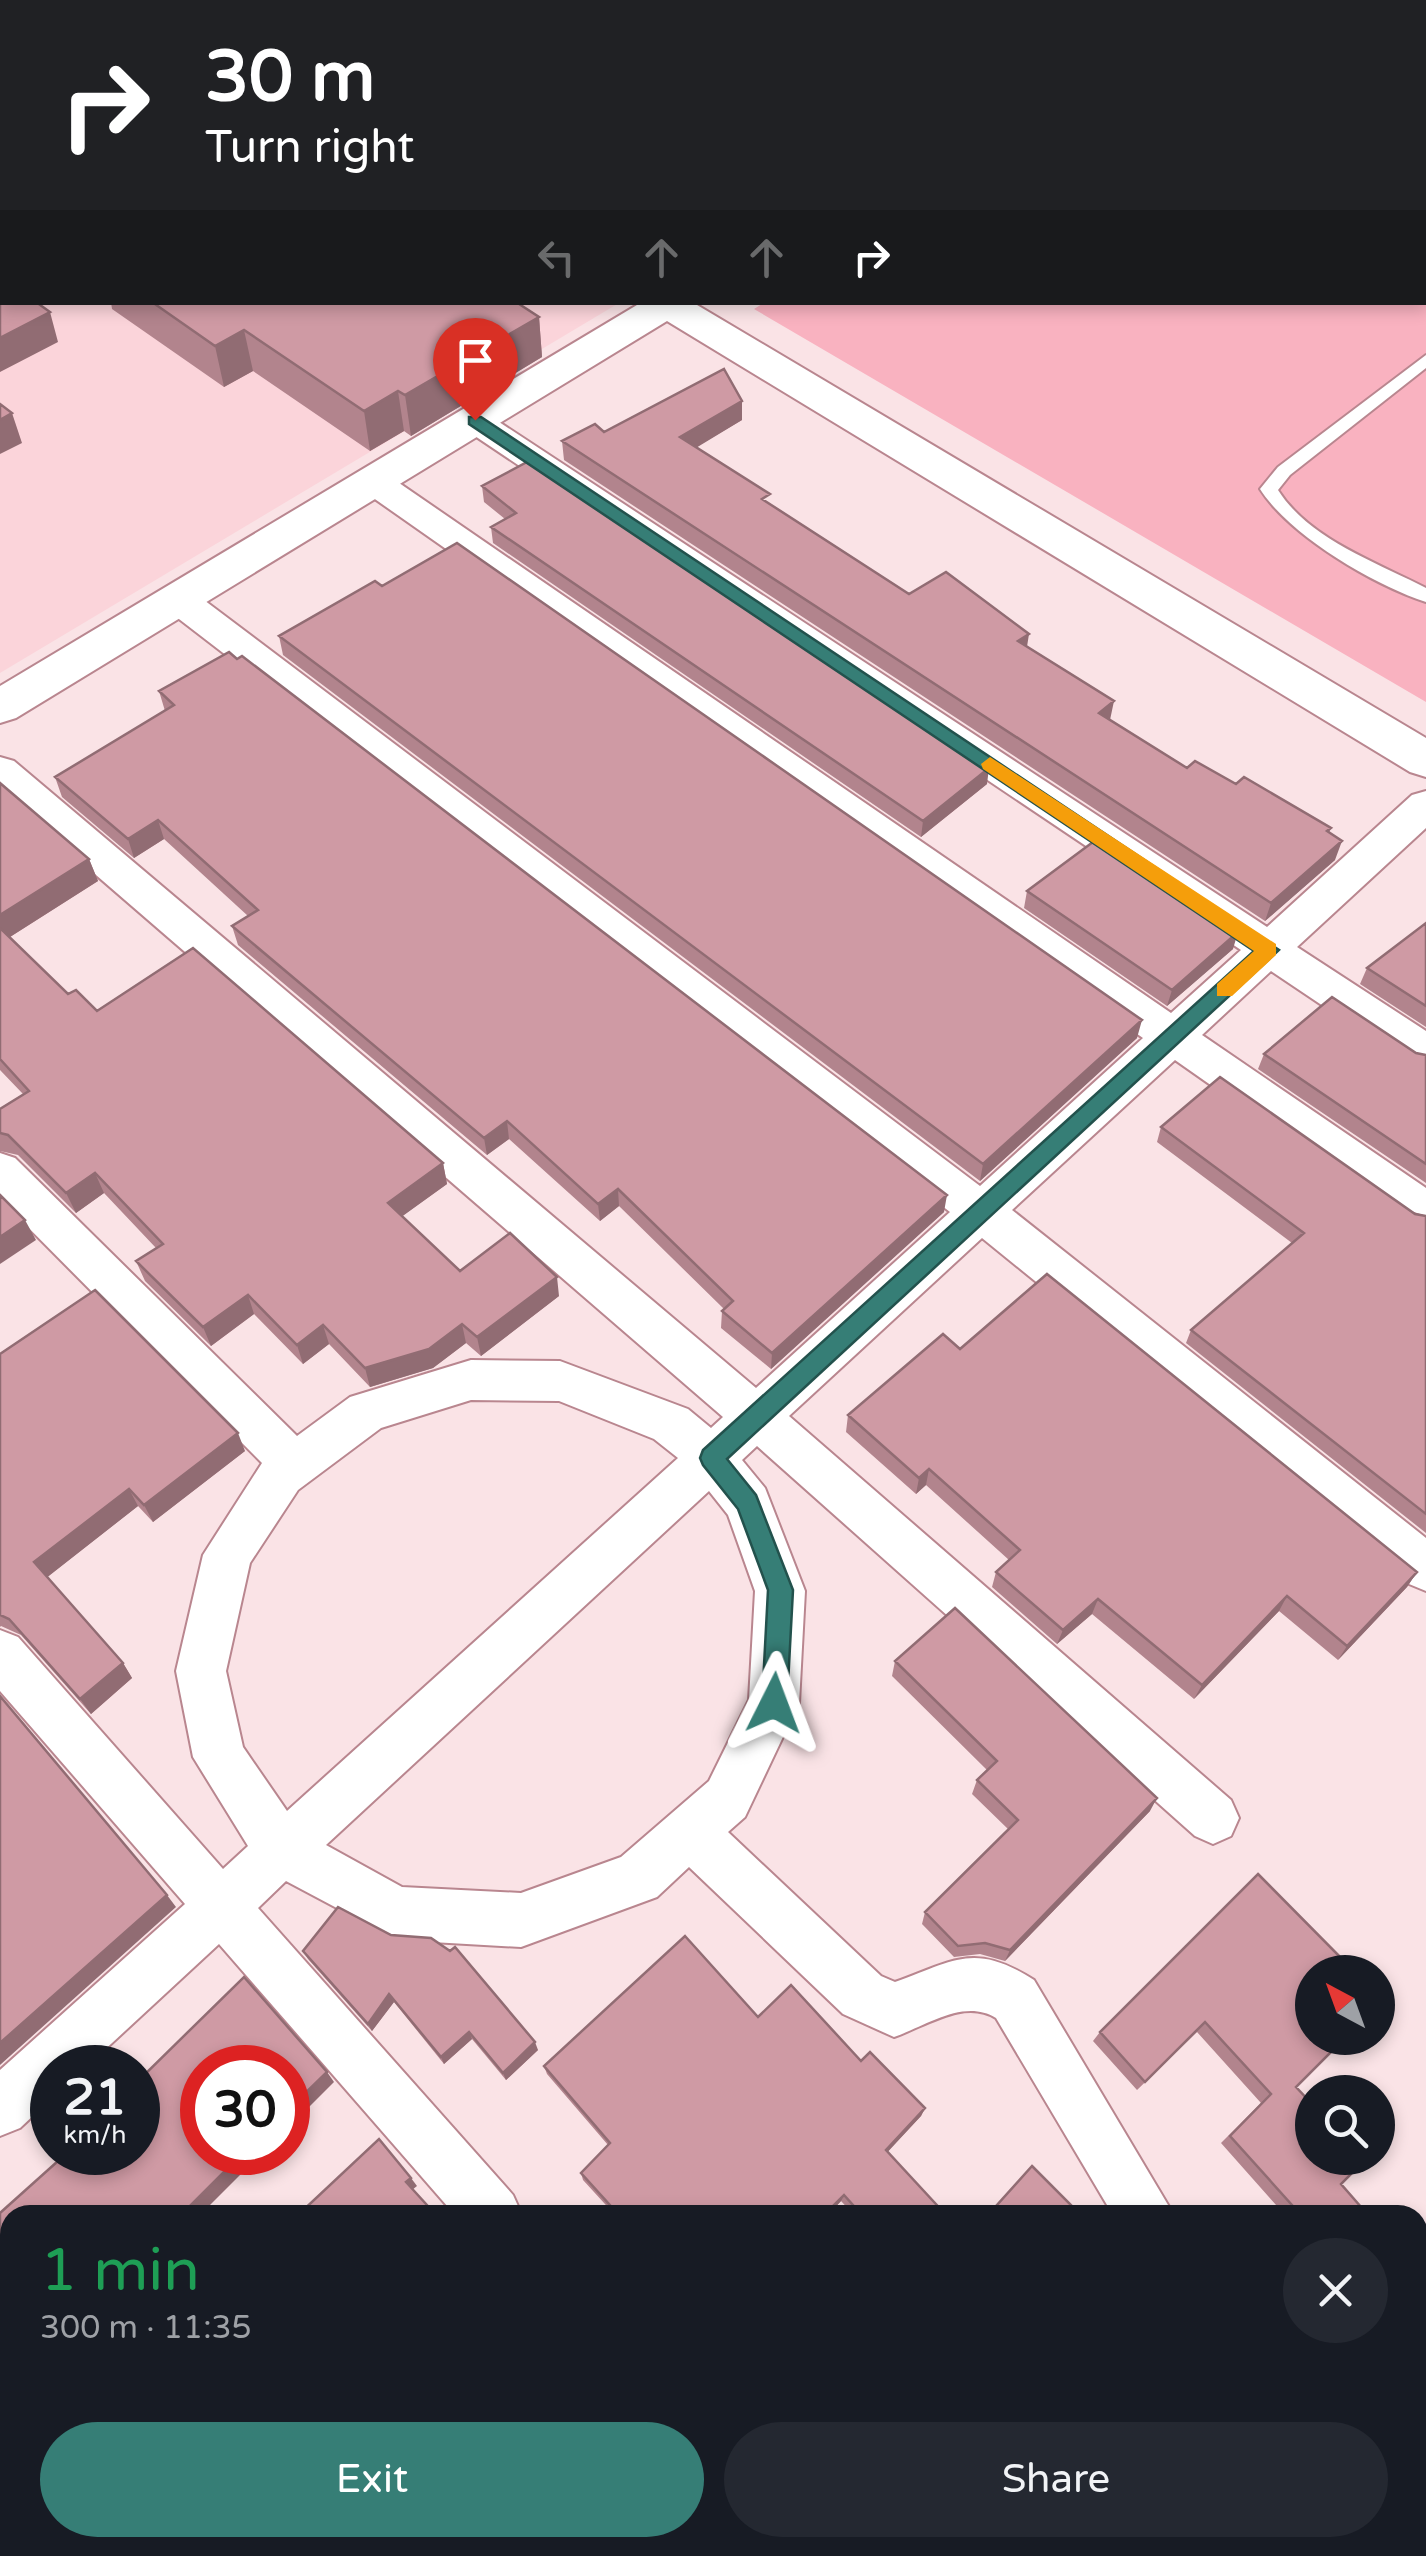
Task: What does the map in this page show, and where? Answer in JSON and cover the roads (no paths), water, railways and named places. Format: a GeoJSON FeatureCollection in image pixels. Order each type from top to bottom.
{"type":"FeatureCollection","features":[{"type":"Feature","properties":{"kind":"main road"},"geometry":{"type":"LineString","coordinates":[[0,708],[667,305]]}},
{"type":"Feature","properties":{"kind":"main road"},"geometry":{"type":"LineString","coordinates":[[671,305],[1426,760]]}},
{"type":"Feature","properties":{"kind":"street"},"geometry":{"type":"LineString","coordinates":[[475,420],[1426,1053]]}},
{"type":"Feature","properties":{"kind":"street"},"geometry":{"type":"LineString","coordinates":[[374,482],[1426,1212]]}},
{"type":"Feature","properties":{"kind":"street"},"geometry":{"type":"LineString","coordinates":[[179,600],[982,1212],[1426,1568]]}},
{"type":"Feature","properties":{"kind":"street"},"geometry":{"type":"LineString","coordinates":[[0,771],[757,1417],[1213,1818]]}},
{"type":"Feature","properties":{"kind":"street"},"geometry":{"type":"LineString","coordinates":[[0,2108],[1426,806]]}},
{"type":"Feature","properties":{"kind":"street"},"geometry":{"type":"LineString","coordinates":[[0,1171],[296,1465]]}},
{"type":"Feature","properties":{"kind":"street"},"geometry":{"type":"LineString","coordinates":[[471,1380],[560,1381],[670,1424],[712,1458],[748,1503],[780,1590],[774,1703],[726,1799],[638,1878],[521,1920],[397,1913],[282,1850],[218,1758],[201,1671],[227,1555],[280,1476],[296,1465],[366,1412],[471,1380]]}},
{"type":"Feature","properties":{"kind":"street"},"geometry":{"type":"LineString","coordinates":[[0,1654],[484,2205]]}},
{"type":"Feature","properties":{"kind":"street"},"geometry":{"type":"LineString","coordinates":[[690,1832],[862,1995],[894,2010],[963,1980],[994,1983],[1014,1999],[1139,2205]]}},
{"type":"Feature","properties":{"kind":"lane"},"geometry":{"type":"LineString","coordinates":[[1426,360],[1284,471],[1270,489],[1278,508],[1304,527],[1426,596]]}}]}
